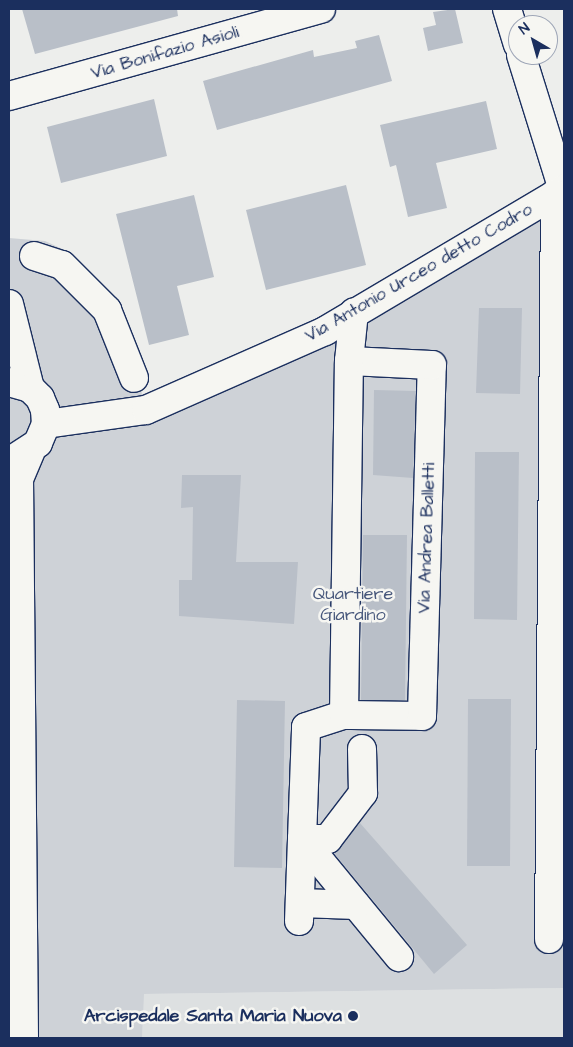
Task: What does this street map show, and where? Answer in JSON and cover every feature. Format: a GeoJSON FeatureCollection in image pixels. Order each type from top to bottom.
{"type":"FeatureCollection","features":[{"type":"Feature","properties":{"kind":"street","name":"Via Bonifazio Asioli"},"geometry":{"type":"LineString","coordinates":[[9,96],[321,9]]}},
{"type":"Feature","properties":{"kind":"street"},"geometry":{"type":"LineString","coordinates":[[525,65],[561,191],[557,879],[549,939]]}},
{"type":"Feature","properties":{"kind":"street","name":"Via Antonio Urceo detto Codro"},"geometry":{"type":"LineString","coordinates":[[46,424],[146,410],[325,330],[561,191]]}},
{"type":"Feature","properties":{"kind":"street"},"geometry":{"type":"LineString","coordinates":[[34,256],[62,265],[107,310],[134,378]]}},
{"type":"Feature","properties":{"kind":"street"},"geometry":{"type":"LineString","coordinates":[[9,304],[19,385],[40,398],[46,424],[41,439],[20,455],[19,479],[24,1038]]}},
{"type":"Feature","properties":{"kind":"street"},"geometry":{"type":"LineString","coordinates":[[344,715],[349,361],[354,312]]}},
{"type":"Feature","properties":{"kind":"street","name":"Via Andrea Balletti"},"geometry":{"type":"LineString","coordinates":[[349,361],[432,365],[422,716],[344,715],[306,727],[299,912],[356,905]]}},
{"type":"Feature","properties":{"kind":"street"},"geometry":{"type":"LineString","coordinates":[[302,839],[328,839],[363,793],[362,749]]}},
{"type":"Feature","properties":{"kind":"street"},"geometry":{"type":"LineString","coordinates":[[302,839],[399,957]]}},
{"type":"Feature","properties":{"kind":"shaded area","name":"Arcispedale Santa Maria Nuova"},"geometry":{"type":"Polygon","coordinates":[[[564,988],[564,1038],[142,1038],[143,994],[564,988]]]}},
{"type":"Feature","properties":{"kind":"green space","name":"Quartiere Giardino"},"geometry":{"type":"Polygon","coordinates":[[[564,197],[564,988],[144,994],[142,1038],[9,1038],[9,238],[45,241],[71,253],[105,288],[134,349],[146,417],[564,197]]]}},
{"type":"Feature","properties":{"kind":"building"},"geometry":{"type":"Polygon","coordinates":[[[22,9],[177,9],[178,16],[35,54],[22,9]]]}},
{"type":"Feature","properties":{"kind":"building"},"geometry":{"type":"Polygon","coordinates":[[[455,9],[463,43],[428,51],[423,28],[436,25],[433,12],[455,9]]]}},
{"type":"Feature","properties":{"kind":"building"},"geometry":{"type":"Polygon","coordinates":[[[379,35],[392,81],[217,130],[203,81],[313,50],[314,57],[357,48],[355,41],[379,35]]]}},
{"type":"Feature","properties":{"kind":"building"},"geometry":{"type":"Polygon","coordinates":[[[154,99],[167,156],[61,183],[47,127],[154,99]]]}},
{"type":"Feature","properties":{"kind":"building"},"geometry":{"type":"Polygon","coordinates":[[[486,101],[497,149],[436,163],[447,208],[408,217],[396,165],[390,167],[380,125],[486,101]]]}},
{"type":"Feature","properties":{"kind":"building"},"geometry":{"type":"Polygon","coordinates":[[[346,185],[366,265],[266,290],[246,210],[346,185]]]}},
{"type":"Feature","properties":{"kind":"building"},"geometry":{"type":"Polygon","coordinates":[[[194,195],[214,277],[177,286],[189,335],[149,345],[116,214],[194,195]]]}},
{"type":"Feature","properties":{"kind":"building"},"geometry":{"type":"Polygon","coordinates":[[[479,308],[522,308],[520,394],[476,393],[479,308]]]}},
{"type":"Feature","properties":{"kind":"building"},"geometry":{"type":"Polygon","coordinates":[[[374,390],[416,391],[413,478],[373,475],[374,390]]]}},
{"type":"Feature","properties":{"kind":"building"},"geometry":{"type":"Polygon","coordinates":[[[475,452],[519,452],[517,620],[474,619],[475,452]]]}},
{"type":"Feature","properties":{"kind":"building"},"geometry":{"type":"Polygon","coordinates":[[[182,475],[241,475],[236,562],[298,562],[294,624],[179,616],[179,580],[192,580],[193,507],[181,508],[182,475]]]}},
{"type":"Feature","properties":{"kind":"building"},"geometry":{"type":"Polygon","coordinates":[[[363,535],[407,535],[405,700],[361,700],[363,535]]]}},
{"type":"Feature","properties":{"kind":"building"},"geometry":{"type":"Polygon","coordinates":[[[468,699],[511,699],[510,866],[467,866],[468,699]]]}},
{"type":"Feature","properties":{"kind":"building"},"geometry":{"type":"Polygon","coordinates":[[[237,700],[285,701],[282,868],[234,867],[237,700]]]}},
{"type":"Feature","properties":{"kind":"building"},"geometry":{"type":"Polygon","coordinates":[[[360,823],[467,945],[434,974],[334,853],[360,823]]]}},
{"type":"Feature","properties":{"kind":"place","name":"Arcispedale Santa Maria Nuova"},"geometry":{"type":"Point","coordinates":[353,1016]}}]}
